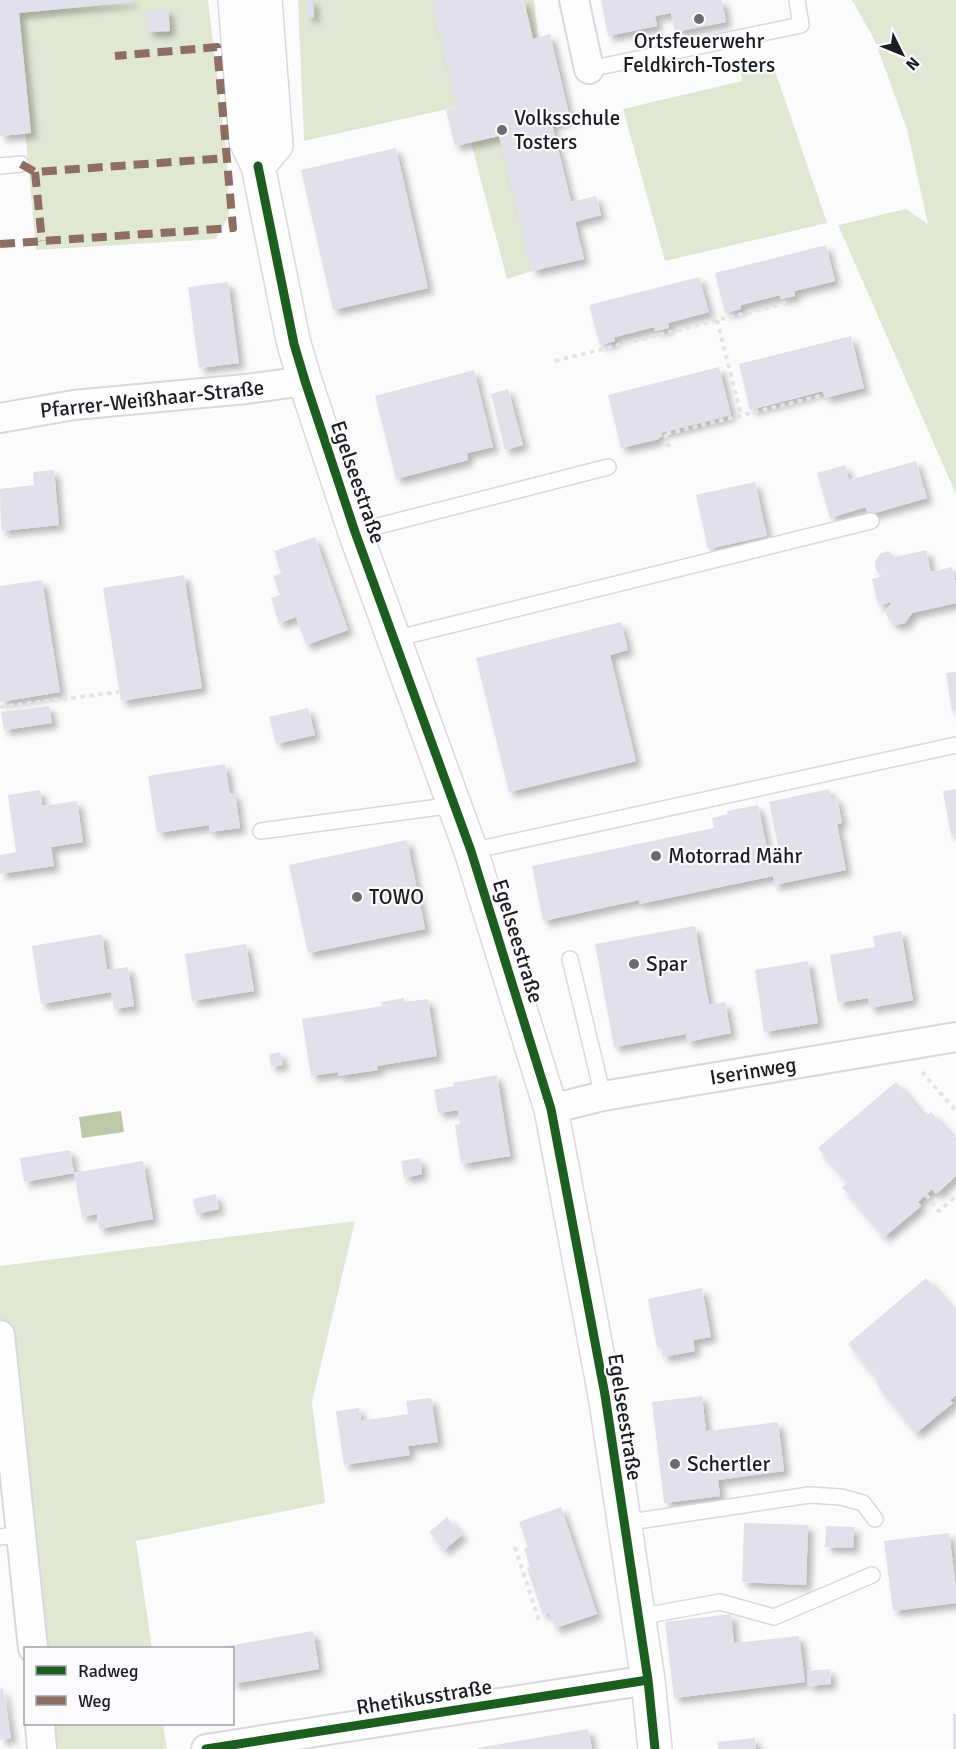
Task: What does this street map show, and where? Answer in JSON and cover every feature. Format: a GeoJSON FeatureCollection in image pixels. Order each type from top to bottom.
{"type":"FeatureCollection","features":[{"type":"Feature","properties":{"kind":"main road","name":"Egelseestraße"},"geometry":{"type":"LineString","coordinates":[[236,0],[246,141],[258,166],[294,344],[355,532],[471,851],[551,1109],[604,1395],[648,1680],[655,1749]]}},
{"type":"Feature","properties":{"kind":"main road"},"geometry":{"type":"LineString","coordinates":[[258,166],[276,145],[265,0]]}},
{"type":"Feature","properties":{"kind":"street"},"geometry":{"type":"LineString","coordinates":[[574,0],[589,69]]}},
{"type":"Feature","properties":{"kind":"street","name":"Pfarrer-Weißhaar-Straße"},"geometry":{"type":"LineString","coordinates":[[0,418],[74,405],[246,389],[305,381]]}},
{"type":"Feature","properties":{"kind":"street","name":"Iserinweg"},"geometry":{"type":"LineString","coordinates":[[551,1109],[603,1096],[956,1037]]}},
{"type":"Feature","properties":{"kind":"street"},"geometry":{"type":"LineString","coordinates":[[0,1335],[11,1536],[33,1647]]}},
{"type":"Feature","properties":{"kind":"street","name":"Rhetikusstraße"},"geometry":{"type":"LineString","coordinates":[[206,1749],[648,1680]]}},
{"type":"Feature","properties":{"kind":"street"},"geometry":{"type":"LineString","coordinates":[[40,1725],[42,1749]]}},
{"type":"Feature","properties":{"kind":"lane"},"geometry":{"type":"LineString","coordinates":[[589,69],[801,25],[797,0]]}},
{"type":"Feature","properties":{"kind":"lane"},"geometry":{"type":"LineString","coordinates":[[0,166],[21,164]]}},
{"type":"Feature","properties":{"kind":"lane","name":"Egelseestraße"},"geometry":{"type":"LineString","coordinates":[[355,532],[608,466]]}},
{"type":"Feature","properties":{"kind":"lane"},"geometry":{"type":"LineString","coordinates":[[394,639],[871,520]]}},
{"type":"Feature","properties":{"kind":"lane"},"geometry":{"type":"LineString","coordinates":[[471,851],[956,745]]}},
{"type":"Feature","properties":{"kind":"lane"},"geometry":{"type":"LineString","coordinates":[[261,831],[454,805]]}},
{"type":"Feature","properties":{"kind":"lane"},"geometry":{"type":"LineString","coordinates":[[570,959],[603,1096]]}},
{"type":"Feature","properties":{"kind":"lane"},"geometry":{"type":"LineString","coordinates":[[624,1523],[809,1495],[841,1497],[863,1503],[875,1519]]}},
{"type":"Feature","properties":{"kind":"lane"},"geometry":{"type":"LineString","coordinates":[[638,1617],[720,1602],[774,1617],[872,1575]]}},
{"type":"Feature","properties":{"kind":"path"},"geometry":{"type":"LineString","coordinates":[[555,361],[790,302]]}},
{"type":"Feature","properties":{"kind":"path"},"geometry":{"type":"LineString","coordinates":[[717,320],[741,415]]}},
{"type":"Feature","properties":{"kind":"path"},"geometry":{"type":"LineString","coordinates":[[658,436],[824,395]]}},
{"type":"Feature","properties":{"kind":"path"},"geometry":{"type":"LineString","coordinates":[[665,434],[670,449]]}},
{"type":"Feature","properties":{"kind":"path"},"geometry":{"type":"LineString","coordinates":[[0,706],[119,692]]}},
{"type":"Feature","properties":{"kind":"path"},"geometry":{"type":"LineString","coordinates":[[900,1046],[956,1111]]}},
{"type":"Feature","properties":{"kind":"path"},"geometry":{"type":"LineString","coordinates":[[926,1195],[939,1211],[956,1196]]}},
{"type":"Feature","properties":{"kind":"path"},"geometry":{"type":"LineString","coordinates":[[515,1547],[539,1621]]}},
{"type":"Feature","properties":{"kind":"shaded area"},"geometry":{"type":"Polygon","coordinates":[[[13,0],[208,0],[227,158],[229,215],[216,239],[36,250],[13,0]]]}},
{"type":"Feature","properties":{"kind":"shaded area"},"geometry":{"type":"Polygon","coordinates":[[[298,0],[431,0],[457,107],[304,141],[298,0]]]}},
{"type":"Feature","properties":{"kind":"shaded area"},"geometry":{"type":"Polygon","coordinates":[[[524,0],[534,0],[538,38],[533,39],[524,0]]]}},
{"type":"Feature","properties":{"kind":"shaded area"},"geometry":{"type":"Polygon","coordinates":[[[852,0],[956,0],[956,494],[838,225],[906,209],[928,224],[907,129],[875,41],[852,0]]]}},
{"type":"Feature","properties":{"kind":"shaded area"},"geometry":{"type":"Polygon","coordinates":[[[771,59],[827,223],[665,261],[623,109],[742,81],[740,67],[771,59]]]}},
{"type":"Feature","properties":{"kind":"shaded area"},"geometry":{"type":"Polygon","coordinates":[[[499,136],[532,271],[507,279],[471,143],[499,136]]]}},
{"type":"Feature","properties":{"kind":"shaded area"},"geometry":{"type":"Polygon","coordinates":[[[121,1111],[124,1132],[82,1138],[79,1117],[121,1111]]]}},
{"type":"Feature","properties":{"kind":"shaded area"},"geometry":{"type":"Polygon","coordinates":[[[355,1221],[312,1402],[325,1503],[136,1541],[152,1647],[46,1647],[22,1403],[0,1405],[0,1266],[355,1221]]]}},
{"type":"Feature","properties":{"kind":"shaded area"},"geometry":{"type":"Polygon","coordinates":[[[53,1725],[163,1725],[167,1749],[56,1749],[53,1725]]]}},
{"type":"Feature","properties":{"kind":"building"},"geometry":{"type":"Polygon","coordinates":[[[0,0],[133,0],[133,2],[19,13],[31,133],[0,136],[0,0]]]}},
{"type":"Feature","properties":{"kind":"building"},"geometry":{"type":"Polygon","coordinates":[[[306,0],[313,0],[314,17],[308,18],[306,0]]]}},
{"type":"Feature","properties":{"kind":"building","name":"Volksschule Tosters"},"geometry":{"type":"Polygon","coordinates":[[[431,0],[524,0],[533,39],[550,34],[570,119],[552,124],[571,202],[596,196],[601,215],[575,222],[584,259],[532,271],[499,136],[455,146],[446,110],[457,107],[431,0]]]}},
{"type":"Feature","properties":{"kind":"building","name":"Ortsfeuerwehr Feldkirch-Tosters"},"geometry":{"type":"Polygon","coordinates":[[[601,0],[722,0],[726,22],[675,32],[671,13],[655,16],[657,26],[608,36],[601,0]]]}},
{"type":"Feature","properties":{"kind":"building"},"geometry":{"type":"Polygon","coordinates":[[[168,9],[170,31],[148,32],[146,11],[168,9]]]}},
{"type":"Feature","properties":{"kind":"building"},"geometry":{"type":"Polygon","coordinates":[[[396,148],[428,288],[333,310],[301,170],[396,148]]]}},
{"type":"Feature","properties":{"kind":"building"},"geometry":{"type":"Polygon","coordinates":[[[826,245],[835,281],[794,291],[795,296],[780,299],[780,295],[741,305],[741,309],[725,313],[715,273],[826,245]]]}},
{"type":"Feature","properties":{"kind":"building"},"geometry":{"type":"Polygon","coordinates":[[[699,277],[709,312],[668,323],[669,328],[655,331],[654,327],[615,337],[615,341],[600,345],[589,305],[699,277]]]}},
{"type":"Feature","properties":{"kind":"building"},"geometry":{"type":"Polygon","coordinates":[[[228,282],[239,363],[199,368],[188,287],[228,282]]]}},
{"type":"Feature","properties":{"kind":"building"},"geometry":{"type":"Polygon","coordinates":[[[851,336],[864,388],[825,398],[823,391],[750,410],[739,364],[851,336]]]}},
{"type":"Feature","properties":{"kind":"building"},"geometry":{"type":"Polygon","coordinates":[[[719,367],[731,415],[657,434],[659,439],[621,448],[608,395],[719,367]]]}},
{"type":"Feature","properties":{"kind":"building"},"geometry":{"type":"Polygon","coordinates":[[[474,370],[493,447],[467,453],[468,460],[396,479],[375,396],[474,370]]]}},
{"type":"Feature","properties":{"kind":"building"},"geometry":{"type":"Polygon","coordinates":[[[508,389],[523,445],[505,450],[491,394],[508,389]]]}},
{"type":"Feature","properties":{"kind":"building"},"geometry":{"type":"Polygon","coordinates":[[[916,461],[927,498],[868,515],[866,507],[830,518],[817,473],[845,465],[849,480],[916,461]]]}},
{"type":"Feature","properties":{"kind":"building"},"geometry":{"type":"Polygon","coordinates":[[[54,470],[59,525],[1,531],[0,489],[34,485],[33,472],[54,470]]]}},
{"type":"Feature","properties":{"kind":"building"},"geometry":{"type":"Polygon","coordinates":[[[755,482],[767,536],[708,549],[696,495],[755,482]]]}},
{"type":"Feature","properties":{"kind":"building"},"geometry":{"type":"Polygon","coordinates":[[[315,537],[348,630],[306,645],[296,617],[279,623],[271,598],[280,595],[273,576],[281,573],[274,551],[315,537]]]}},
{"type":"Feature","properties":{"kind":"building"},"geometry":{"type":"Polygon","coordinates":[[[926,550],[931,572],[952,567],[956,584],[956,603],[912,613],[905,623],[896,625],[888,619],[886,611],[892,602],[878,605],[872,579],[884,576],[876,570],[875,562],[880,554],[888,551],[896,557],[926,550]]]}},
{"type":"Feature","properties":{"kind":"building"},"geometry":{"type":"Polygon","coordinates":[[[184,575],[202,688],[121,701],[103,588],[184,575]]]}},
{"type":"Feature","properties":{"kind":"building"},"geometry":{"type":"Polygon","coordinates":[[[42,580],[60,692],[0,702],[0,586],[42,580]]]}},
{"type":"Feature","properties":{"kind":"building"},"geometry":{"type":"Polygon","coordinates":[[[621,622],[628,650],[610,655],[636,761],[509,792],[476,658],[621,622]]]}},
{"type":"Feature","properties":{"kind":"building"},"geometry":{"type":"Polygon","coordinates":[[[956,672],[956,710],[952,711],[946,673],[956,672]]]}},
{"type":"Feature","properties":{"kind":"building"},"geometry":{"type":"Polygon","coordinates":[[[49,706],[52,723],[4,730],[1,712],[49,706]]]}},
{"type":"Feature","properties":{"kind":"building"},"geometry":{"type":"Polygon","coordinates":[[[308,708],[315,735],[276,744],[269,717],[308,708]]]}},
{"type":"Feature","properties":{"kind":"building"},"geometry":{"type":"Polygon","coordinates":[[[225,764],[230,794],[235,793],[240,828],[209,832],[209,825],[157,833],[148,776],[225,764]]]}},
{"type":"Feature","properties":{"kind":"building"},"geometry":{"type":"Polygon","coordinates":[[[829,789],[831,798],[837,798],[842,823],[837,824],[846,870],[774,885],[773,876],[640,904],[639,900],[543,921],[532,866],[714,828],[712,818],[728,814],[727,811],[758,805],[770,862],[781,860],[769,802],[829,789]]]}},
{"type":"Feature","properties":{"kind":"building"},"geometry":{"type":"Polygon","coordinates":[[[956,789],[956,834],[951,835],[943,791],[956,789]]]}},
{"type":"Feature","properties":{"kind":"building"},"geometry":{"type":"Polygon","coordinates":[[[40,790],[42,806],[77,801],[83,842],[51,847],[54,866],[0,874],[0,855],[16,852],[8,795],[40,790]]]}},
{"type":"Feature","properties":{"kind":"building","name":"TOWO"},"geometry":{"type":"Polygon","coordinates":[[[407,840],[425,929],[308,953],[289,865],[407,840]]]}},
{"type":"Feature","properties":{"kind":"building"},"geometry":{"type":"Polygon","coordinates":[[[695,926],[709,1005],[725,1002],[731,1033],[687,1042],[686,1034],[614,1047],[595,944],[695,926]]]}},
{"type":"Feature","properties":{"kind":"building"},"geometry":{"type":"Polygon","coordinates":[[[901,931],[913,1000],[870,1008],[868,998],[838,1003],[830,955],[875,947],[873,936],[901,931]]]}},
{"type":"Feature","properties":{"kind":"building"},"geometry":{"type":"Polygon","coordinates":[[[102,934],[107,970],[128,967],[134,1006],[114,1009],[111,992],[41,1004],[32,946],[102,934]]]}},
{"type":"Feature","properties":{"kind":"building"},"geometry":{"type":"Polygon","coordinates":[[[246,944],[254,991],[192,1001],[185,954],[246,944]]]}},
{"type":"Feature","properties":{"kind":"building"},"geometry":{"type":"Polygon","coordinates":[[[808,961],[818,1023],[764,1032],[755,970],[808,961]]]}},
{"type":"Feature","properties":{"kind":"building"},"geometry":{"type":"Polygon","coordinates":[[[404,998],[404,1002],[428,999],[437,1056],[377,1066],[378,1070],[338,1076],[338,1072],[311,1076],[302,1019],[382,1006],[381,1002],[404,998]]]}},
{"type":"Feature","properties":{"kind":"building"},"geometry":{"type":"Polygon","coordinates":[[[280,1052],[283,1065],[271,1067],[269,1054],[280,1052]]]}},
{"type":"Feature","properties":{"kind":"building"},"geometry":{"type":"Polygon","coordinates":[[[497,1075],[510,1156],[461,1164],[455,1125],[460,1124],[458,1110],[438,1113],[434,1090],[454,1086],[453,1083],[497,1075]]]}},
{"type":"Feature","properties":{"kind":"building"},"geometry":{"type":"Polygon","coordinates":[[[896,1082],[925,1117],[931,1112],[956,1141],[956,1176],[936,1194],[932,1189],[918,1202],[921,1206],[884,1237],[842,1187],[847,1183],[818,1148],[896,1082]]]}},
{"type":"Feature","properties":{"kind":"building"},"geometry":{"type":"Polygon","coordinates":[[[70,1150],[74,1173],[24,1182],[20,1158],[70,1150]]]}},
{"type":"Feature","properties":{"kind":"building"},"geometry":{"type":"Polygon","coordinates":[[[420,1158],[422,1174],[404,1178],[401,1161],[420,1158]]]}},
{"type":"Feature","properties":{"kind":"building"},"geometry":{"type":"Polygon","coordinates":[[[143,1161],[153,1219],[99,1229],[97,1214],[82,1217],[74,1173],[143,1161]]]}},
{"type":"Feature","properties":{"kind":"building"},"geometry":{"type":"Polygon","coordinates":[[[216,1194],[219,1209],[196,1214],[193,1199],[216,1194]]]}},
{"type":"Feature","properties":{"kind":"building"},"geometry":{"type":"Polygon","coordinates":[[[926,1278],[956,1313],[956,1395],[950,1400],[953,1403],[916,1433],[876,1384],[879,1381],[848,1344],[926,1278]]]}},
{"type":"Feature","properties":{"kind":"building"},"geometry":{"type":"Polygon","coordinates":[[[702,1288],[711,1337],[693,1340],[695,1351],[663,1357],[661,1347],[657,1347],[648,1299],[702,1288]]]}},
{"type":"Feature","properties":{"kind":"building"},"geometry":{"type":"Polygon","coordinates":[[[702,1396],[706,1431],[778,1422],[784,1471],[718,1480],[720,1496],[664,1503],[652,1402],[702,1396]]]}},
{"type":"Feature","properties":{"kind":"building"},"geometry":{"type":"Polygon","coordinates":[[[431,1398],[438,1442],[408,1446],[410,1455],[344,1465],[336,1411],[359,1408],[361,1421],[408,1414],[406,1401],[431,1398]]]}},
{"type":"Feature","properties":{"kind":"building"},"geometry":{"type":"Polygon","coordinates":[[[561,1507],[597,1614],[555,1628],[549,1612],[543,1615],[527,1568],[530,1567],[524,1548],[528,1547],[519,1522],[561,1507]]]}},
{"type":"Feature","properties":{"kind":"building"},"geometry":{"type":"Polygon","coordinates":[[[447,1517],[462,1535],[444,1550],[429,1532],[447,1517]]]}},
{"type":"Feature","properties":{"kind":"building"},"geometry":{"type":"Polygon","coordinates":[[[744,1523],[808,1525],[806,1585],[742,1582],[744,1523]]]}},
{"type":"Feature","properties":{"kind":"building"},"geometry":{"type":"Polygon","coordinates":[[[826,1526],[854,1527],[853,1548],[825,1547],[826,1526]]]}},
{"type":"Feature","properties":{"kind":"building"},"geometry":{"type":"Polygon","coordinates":[[[949,1533],[956,1603],[893,1611],[884,1541],[949,1533]]]}},
{"type":"Feature","properties":{"kind":"building"},"geometry":{"type":"Polygon","coordinates":[[[731,1614],[734,1643],[799,1636],[805,1682],[674,1698],[665,1622],[731,1614]]]}},
{"type":"Feature","properties":{"kind":"building"},"geometry":{"type":"Polygon","coordinates":[[[313,1631],[319,1669],[234,1684],[234,1647],[223,1647],[313,1631]]]}},
{"type":"Feature","properties":{"kind":"building"},"geometry":{"type":"Polygon","coordinates":[[[830,1669],[831,1684],[808,1686],[807,1671],[830,1669]]]}},
{"type":"Feature","properties":{"kind":"building"},"geometry":{"type":"Polygon","coordinates":[[[3,1688],[11,1738],[0,1740],[0,1689],[3,1688]]]}},
{"type":"Feature","properties":{"kind":"building"},"geometry":{"type":"Polygon","coordinates":[[[953,1714],[956,1714],[956,1749],[953,1749],[953,1714]]]}},
{"type":"Feature","properties":{"kind":"building"},"geometry":{"type":"Polygon","coordinates":[[[588,1729],[592,1749],[477,1748],[588,1729]]]}},
{"type":"Feature","properties":{"kind":"building"},"geometry":{"type":"Polygon","coordinates":[[[755,1738],[756,1749],[718,1749],[717,1742],[755,1738]]]}},
{"type":"Feature","properties":{"kind":"marked path"},"geometry":{"type":"LineString","coordinates":[[0,244],[233,228],[217,47],[115,56]]}},
{"type":"Feature","properties":{"kind":"marked path"},"geometry":{"type":"LineString","coordinates":[[21,164],[35,172],[227,158]]}},
{"type":"Feature","properties":{"kind":"marked path"},"geometry":{"type":"LineString","coordinates":[[35,172],[42,241]]}},
{"type":"Feature","properties":{"kind":"cycle path"},"geometry":{"type":"LineString","coordinates":[[258,166],[294,344],[305,381],[355,532],[471,851],[551,1109],[605,1395],[648,1680],[655,1749]]}},
{"type":"Feature","properties":{"kind":"cycle path"},"geometry":{"type":"LineString","coordinates":[[206,1749],[648,1680]]}},
{"type":"Feature","properties":{"kind":"place","name":"Ortsfeuerwehr Feldkirch-Tosters"},"geometry":{"type":"Point","coordinates":[699,19]}},
{"type":"Feature","properties":{"kind":"place","name":"Volksschule Tosters"},"geometry":{"type":"Point","coordinates":[502,130]}},
{"type":"Feature","properties":{"kind":"place","name":"Motorrad Mähr"},"geometry":{"type":"Point","coordinates":[656,856]}},
{"type":"Feature","properties":{"kind":"place","name":"TOWO"},"geometry":{"type":"Point","coordinates":[357,897]}},
{"type":"Feature","properties":{"kind":"place","name":"Spar"},"geometry":{"type":"Point","coordinates":[634,964]}},
{"type":"Feature","properties":{"kind":"place","name":"Schertler"},"geometry":{"type":"Point","coordinates":[675,1464]}}]}
